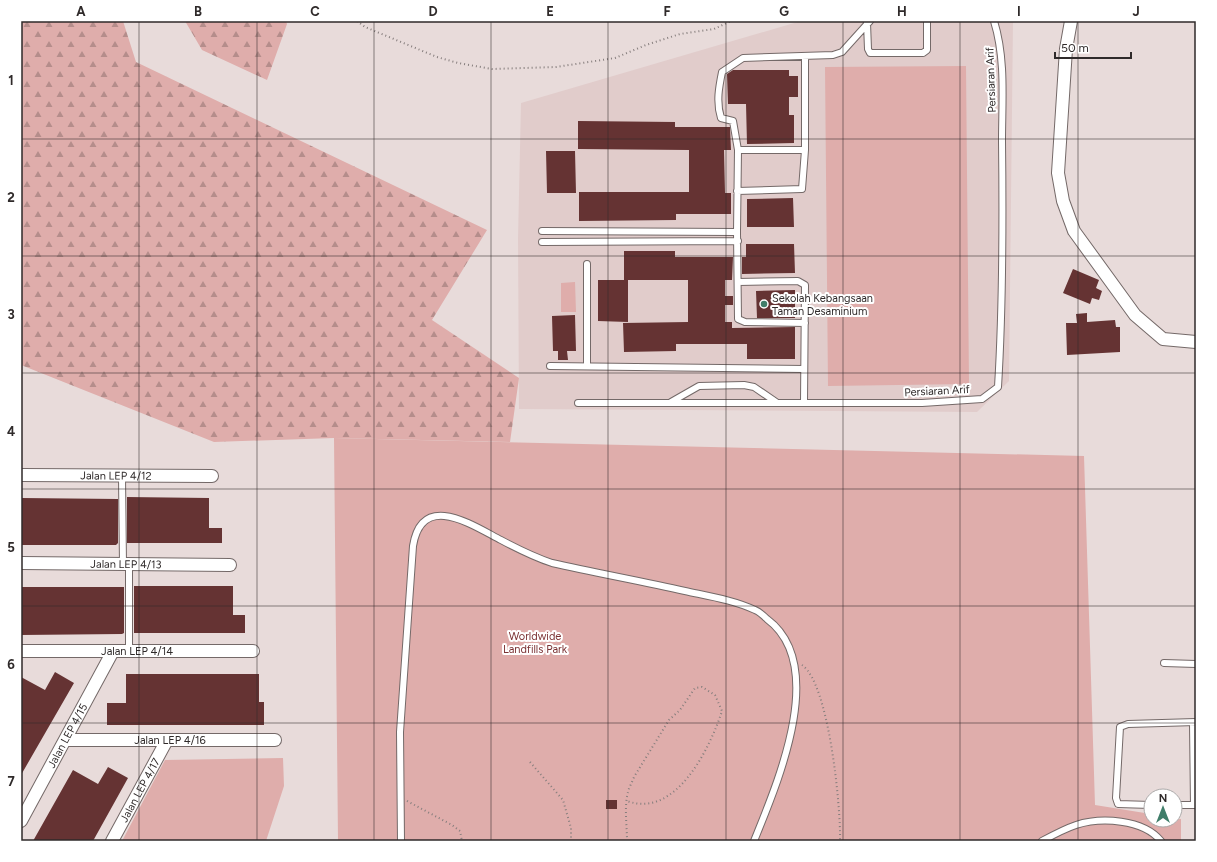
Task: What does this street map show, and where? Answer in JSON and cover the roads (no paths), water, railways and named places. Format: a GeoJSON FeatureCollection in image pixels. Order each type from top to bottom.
{"type":"FeatureCollection","features":[{"type":"Feature","properties":{"kind":"street"},"geometry":{"type":"LineString","coordinates":[[1071,21],[1066,49],[1058,173],[1063,201],[1074,231],[1135,314],[1163,339],[1196,342]]}},
{"type":"Feature","properties":{"kind":"street","name":"Jalan LEP 4/12"},"geometry":{"type":"LineString","coordinates":[[21,475],[212,476]]}},
{"type":"Feature","properties":{"kind":"street","name":"Jalan LEP 4/13"},"geometry":{"type":"LineString","coordinates":[[21,563],[230,565]]}},
{"type":"Feature","properties":{"kind":"street","name":"Jalan LEP 4/14"},"geometry":{"type":"LineString","coordinates":[[21,651],[253,651]]}},
{"type":"Feature","properties":{"kind":"street","name":"Jalan LEP 4/15"},"geometry":{"type":"LineString","coordinates":[[21,821],[113,651]]}},
{"type":"Feature","properties":{"kind":"street","name":"Jalan LEP 4/16"},"geometry":{"type":"LineString","coordinates":[[66,740],[275,740]]}},
{"type":"Feature","properties":{"kind":"street","name":"Jalan LEP 4/17"},"geometry":{"type":"LineString","coordinates":[[112,841],[167,740]]}},
{"type":"Feature","properties":{"kind":"lane"},"geometry":{"type":"LineString","coordinates":[[869,22],[868,50],[870,53],[923,52],[927,50],[927,21]]}},
{"type":"Feature","properties":{"kind":"lane","name":"Persiaran Arif"},"geometry":{"type":"LineString","coordinates":[[578,402],[922,403],[982,399],[998,387],[1003,226],[1003,75],[1000,42],[994,21]]}},
{"type":"Feature","properties":{"kind":"lane"},"geometry":{"type":"LineString","coordinates":[[805,323],[745,322],[738,319],[738,150],[733,120],[721,118],[719,110],[718,92],[722,72],[743,58],[805,57],[833,55],[842,52],[869,22]]}},
{"type":"Feature","properties":{"kind":"lane"},"geometry":{"type":"LineString","coordinates":[[737,190],[802,189],[805,150],[805,57]]}},
{"type":"Feature","properties":{"kind":"lane"},"geometry":{"type":"LineString","coordinates":[[738,150],[805,150]]}},
{"type":"Feature","properties":{"kind":"lane"},"geometry":{"type":"LineString","coordinates":[[542,231],[737,232]]}},
{"type":"Feature","properties":{"kind":"lane"},"geometry":{"type":"LineString","coordinates":[[542,242],[738,241]]}},
{"type":"Feature","properties":{"kind":"lane"},"geometry":{"type":"LineString","coordinates":[[587,264],[587,366]]}},
{"type":"Feature","properties":{"kind":"lane"},"geometry":{"type":"LineString","coordinates":[[738,282],[798,281],[805,285],[804,402]]}},
{"type":"Feature","properties":{"kind":"lane"},"geometry":{"type":"LineString","coordinates":[[550,366],[804,369]]}},
{"type":"Feature","properties":{"kind":"lane"},"geometry":{"type":"LineString","coordinates":[[670,402],[699,386],[744,385],[754,387],[776,402]]}},
{"type":"Feature","properties":{"kind":"lane"},"geometry":{"type":"LineString","coordinates":[[122,476],[128,651]]}},
{"type":"Feature","properties":{"kind":"lane"},"geometry":{"type":"LineString","coordinates":[[401,841],[400,732],[413,546],[414,538],[420,526],[435,516],[456,518],[529,555],[552,563],[712,597],[756,610],[781,630],[788,643],[795,664],[796,712],[786,753],[754,841]]}},
{"type":"Feature","properties":{"kind":"lane"},"geometry":{"type":"LineString","coordinates":[[1164,663],[1196,664]]}},
{"type":"Feature","properties":{"kind":"lane"},"geometry":{"type":"LineString","coordinates":[[1143,805],[1118,804],[1116,798],[1120,727],[1128,724],[1194,722],[1195,805],[1183,805]]}},
{"type":"Feature","properties":{"kind":"lane"},"geometry":{"type":"LineString","coordinates":[[1042,841],[1077,825],[1093,822],[1132,824],[1152,833],[1161,841]]}},
{"type":"Feature","properties":{"kind":"place","name":"Sekolah Kebangsaan Taman Desaminium"},"geometry":{"type":"Point","coordinates":[764,304]}},
{"type":"Feature","properties":{"kind":"park label","name":"Worldwide Landfills Park"},"geometry":{"type":"Point","coordinates":[535,642]}}]}
